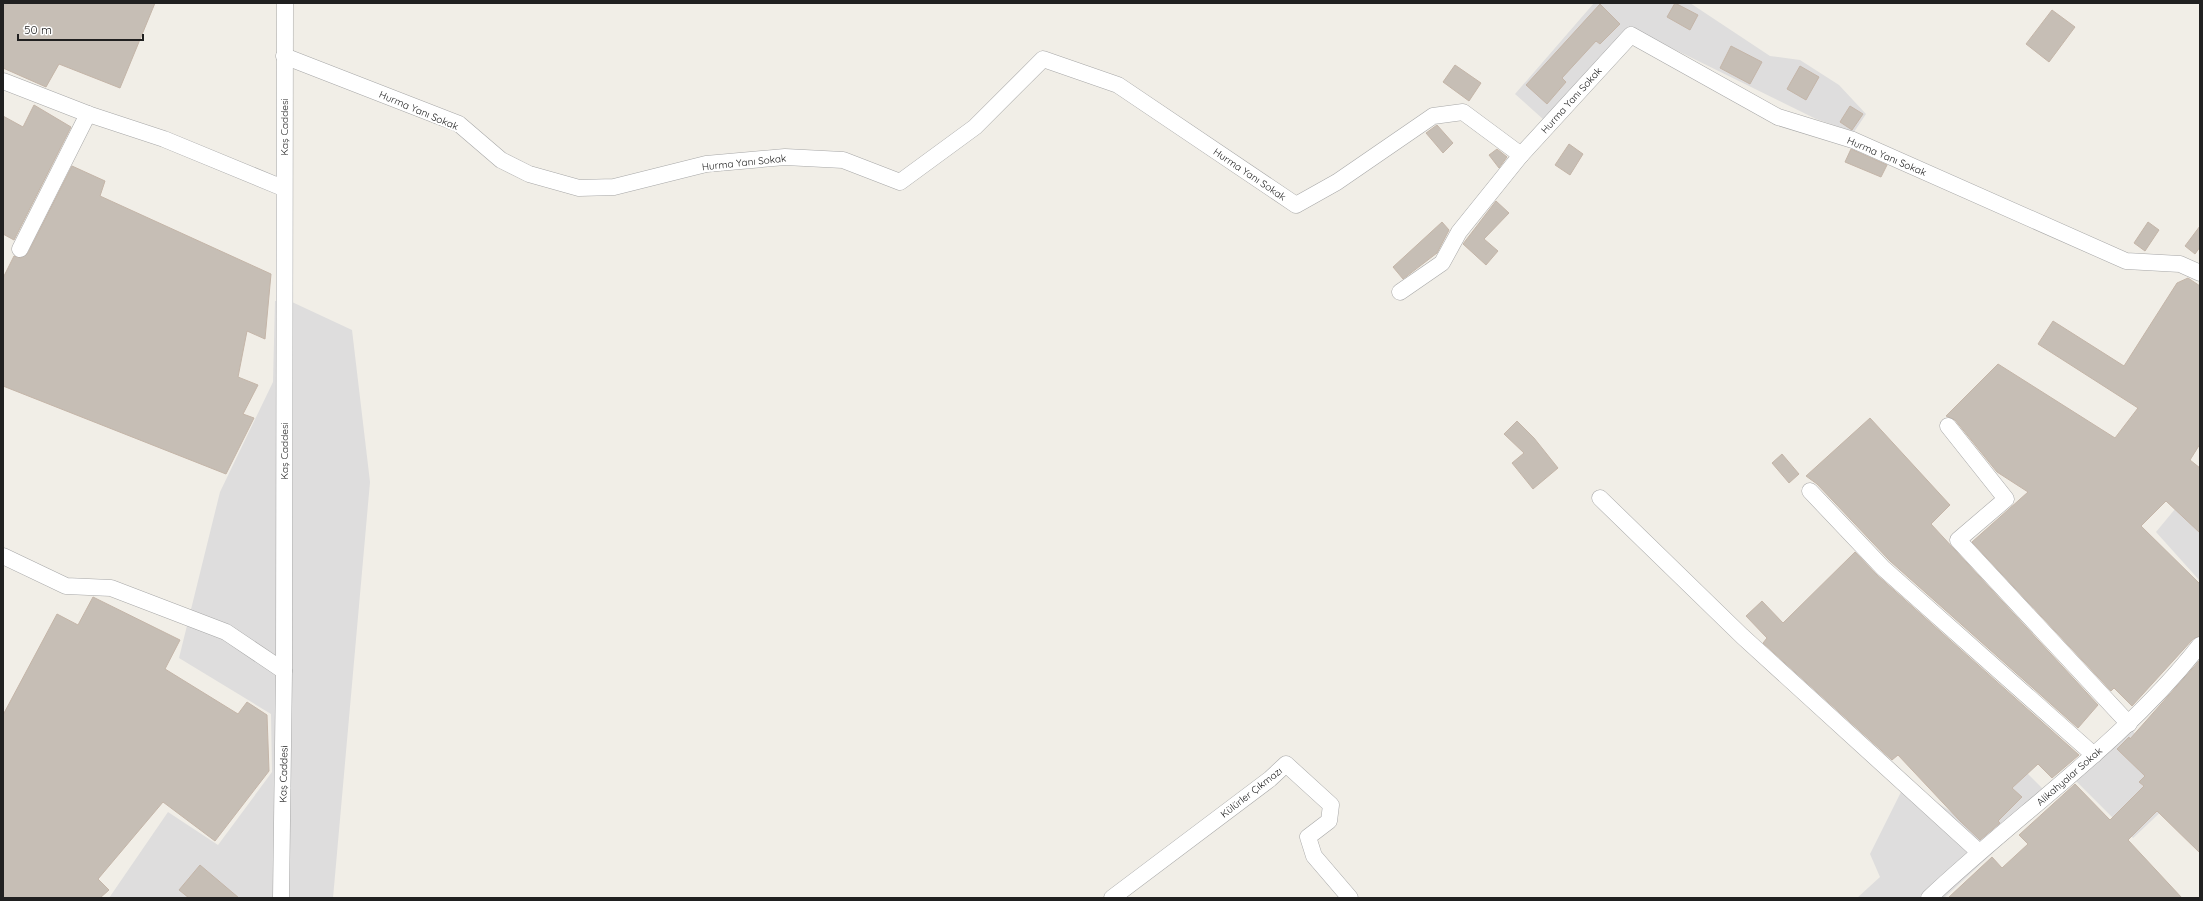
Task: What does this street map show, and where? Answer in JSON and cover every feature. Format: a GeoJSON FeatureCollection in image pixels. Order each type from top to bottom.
{"type":"FeatureCollection","features":[{"type":"Feature","properties":{"kind":"street","name":"Kaş Caddesi"},"geometry":{"type":"LineString","coordinates":[[281,898],[284,671],[283,188],[285,3]]}},
{"type":"Feature","properties":{"kind":"street","name":"Hurma Yanı Sokak"},"geometry":{"type":"LineString","coordinates":[[284,56],[459,124],[501,160],[529,174],[579,188],[614,187],[706,164],[785,157],[843,160],[900,182],[975,126],[1042,59],[1118,85],[1296,205],[1337,182],[1433,116],[1464,112],[1520,155],[1630,35],[1778,117],[1853,140],[2126,261],[2180,264],[2200,272]]}},
{"type":"Feature","properties":{"kind":"street"},"geometry":{"type":"LineString","coordinates":[[3,81],[88,114],[164,139],[283,188]]}},
{"type":"Feature","properties":{"kind":"street"},"geometry":{"type":"LineString","coordinates":[[20,249],[88,114]]}},
{"type":"Feature","properties":{"kind":"street"},"geometry":{"type":"LineString","coordinates":[[1400,292],[1442,263],[1459,232],[1520,155]]}},
{"type":"Feature","properties":{"kind":"street"},"geometry":{"type":"LineString","coordinates":[[1948,426],[2006,499],[1958,540],[2129,724]]}},
{"type":"Feature","properties":{"kind":"street"},"geometry":{"type":"LineString","coordinates":[[1810,491],[1883,568],[2094,755]]}},
{"type":"Feature","properties":{"kind":"street"},"geometry":{"type":"LineString","coordinates":[[1600,498],[1742,636],[1979,852]]}},
{"type":"Feature","properties":{"kind":"street"},"geometry":{"type":"LineString","coordinates":[[3,556],[66,586],[111,588],[226,632],[284,671]]}},
{"type":"Feature","properties":{"kind":"street","name":"Alikahyalar Sokak"},"geometry":{"type":"LineString","coordinates":[[1929,898],[1979,852],[2129,724],[2172,680],[2200,645]]}},
{"type":"Feature","properties":{"kind":"street","name":"Külürler Çıkmazı"},"geometry":{"type":"LineString","coordinates":[[1112,898],[1270,779],[1286,764],[1330,805],[1329,821],[1308,837],[1314,856],[1350,898]]}},
{"type":"Feature","properties":{"kind":"shaded area"},"geometry":{"type":"Polygon","coordinates":[[[1594,3],[1690,3],[1770,56],[1800,60],[1839,85],[1866,114],[1854,132],[1816,119],[1629,27],[1544,120],[1515,94],[1594,3]]]}},
{"type":"Feature","properties":{"kind":"shaded area"},"geometry":{"type":"Polygon","coordinates":[[[275,301],[292,302],[352,330],[370,482],[333,898],[109,898],[168,812],[218,845],[272,772],[271,714],[179,658],[220,492],[273,382],[275,301]]]}},
{"type":"Feature","properties":{"kind":"shaded area"},"geometry":{"type":"Polygon","coordinates":[[[2200,479],[2200,581],[2156,532],[2200,479]]]}},
{"type":"Feature","properties":{"kind":"shaded area"},"geometry":{"type":"Polygon","coordinates":[[[2131,729],[2184,790],[2133,838],[2075,780],[2131,729]]]}},
{"type":"Feature","properties":{"kind":"shaded area"},"geometry":{"type":"Polygon","coordinates":[[[2009,755],[2052,798],[1944,898],[1857,898],[1880,877],[1870,854],[1906,782],[1953,813],[2009,755]]]}},
{"type":"Feature","properties":{"kind":"building"},"geometry":{"type":"Polygon","coordinates":[[[3,3],[155,3],[120,88],[59,64],[46,87],[3,68],[3,3]]]}},
{"type":"Feature","properties":{"kind":"building"},"geometry":{"type":"Polygon","coordinates":[[[1675,3],[1698,15],[1690,30],[1667,17],[1675,3]]]}},
{"type":"Feature","properties":{"kind":"building"},"geometry":{"type":"Polygon","coordinates":[[[1600,4],[1620,24],[1600,44],[1596,41],[1562,78],[1566,82],[1547,104],[1526,85],[1600,4]]]}},
{"type":"Feature","properties":{"kind":"building"},"geometry":{"type":"Polygon","coordinates":[[[2052,10],[2075,27],[2049,62],[2026,44],[2052,10]]]}},
{"type":"Feature","properties":{"kind":"building"},"geometry":{"type":"Polygon","coordinates":[[[1731,46],[1762,62],[1750,84],[1720,68],[1731,46]]]}},
{"type":"Feature","properties":{"kind":"building"},"geometry":{"type":"Polygon","coordinates":[[[1455,65],[1481,83],[1469,101],[1443,82],[1455,65]]]}},
{"type":"Feature","properties":{"kind":"building"},"geometry":{"type":"Polygon","coordinates":[[[1800,66],[1819,77],[1806,100],[1787,89],[1800,66]]]}},
{"type":"Feature","properties":{"kind":"building"},"geometry":{"type":"Polygon","coordinates":[[[34,105],[71,127],[14,240],[3,234],[3,116],[23,127],[34,105]]]}},
{"type":"Feature","properties":{"kind":"building"},"geometry":{"type":"Polygon","coordinates":[[[1850,106],[1863,114],[1852,130],[1840,122],[1850,106]]]}},
{"type":"Feature","properties":{"kind":"building"},"geometry":{"type":"Polygon","coordinates":[[[1437,125],[1453,143],[1443,153],[1426,133],[1437,125]]]}},
{"type":"Feature","properties":{"kind":"building"},"geometry":{"type":"Polygon","coordinates":[[[1569,144],[1583,154],[1570,175],[1555,165],[1569,144]]]}},
{"type":"Feature","properties":{"kind":"building"},"geometry":{"type":"Polygon","coordinates":[[[1497,149],[1507,157],[1499,168],[1489,155],[1497,149]]]}},
{"type":"Feature","properties":{"kind":"building"},"geometry":{"type":"Polygon","coordinates":[[[1851,149],[1887,165],[1881,177],[1845,162],[1851,149]]]}},
{"type":"Feature","properties":{"kind":"building"},"geometry":{"type":"Polygon","coordinates":[[[72,166],[105,181],[100,196],[271,274],[265,339],[247,331],[238,377],[258,385],[243,414],[254,418],[226,474],[3,386],[3,278],[14,256],[21,258],[28,253],[72,166]]]}},
{"type":"Feature","properties":{"kind":"building"},"geometry":{"type":"Polygon","coordinates":[[[1496,201],[1509,213],[1484,239],[1498,251],[1486,265],[1463,244],[1496,201]]]}},
{"type":"Feature","properties":{"kind":"building"},"geometry":{"type":"Polygon","coordinates":[[[1442,222],[1449,230],[1437,253],[1403,279],[1393,267],[1442,222]]]}},
{"type":"Feature","properties":{"kind":"building"},"geometry":{"type":"Polygon","coordinates":[[[2148,222],[2159,230],[2145,251],[2134,243],[2148,222]]]}},
{"type":"Feature","properties":{"kind":"building"},"geometry":{"type":"Polygon","coordinates":[[[2200,226],[2200,247],[2195,254],[2185,246],[2200,226]]]}},
{"type":"Feature","properties":{"kind":"building"},"geometry":{"type":"Polygon","coordinates":[[[2188,278],[2200,286],[2200,444],[2190,460],[2200,468],[2200,533],[2166,501],[2141,526],[2200,584],[2200,636],[2193,639],[2132,706],[2114,688],[2111,691],[1972,542],[2028,492],[1997,472],[1955,420],[1946,416],[1998,364],[2115,438],[2138,408],[2038,344],[2053,321],[2124,366],[2177,283],[2188,278]]]}},
{"type":"Feature","properties":{"kind":"building"},"geometry":{"type":"Polygon","coordinates":[[[1870,418],[1950,505],[1931,524],[2098,705],[2078,728],[1890,561],[1817,484],[1806,476],[1870,418]]]}},
{"type":"Feature","properties":{"kind":"building"},"geometry":{"type":"Polygon","coordinates":[[[1517,421],[1534,438],[1558,468],[1533,489],[1512,463],[1524,453],[1504,434],[1517,421]]]}},
{"type":"Feature","properties":{"kind":"building"},"geometry":{"type":"Polygon","coordinates":[[[1782,454],[1799,474],[1789,483],[1772,463],[1782,454]]]}},
{"type":"Feature","properties":{"kind":"building"},"geometry":{"type":"Polygon","coordinates":[[[1855,552],[1877,575],[2079,755],[2052,778],[2038,764],[2012,788],[2022,797],[1998,821],[2000,823],[1980,840],[1960,821],[1898,755],[1892,760],[1763,643],[1767,638],[1746,616],[1762,601],[1783,623],[1855,552]]]}},
{"type":"Feature","properties":{"kind":"building"},"geometry":{"type":"Polygon","coordinates":[[[93,597],[180,640],[165,669],[238,714],[247,702],[267,715],[269,771],[215,841],[163,802],[98,879],[109,890],[100,898],[3,898],[3,715],[57,614],[78,625],[93,597]]]}},
{"type":"Feature","properties":{"kind":"building"},"geometry":{"type":"Polygon","coordinates":[[[2200,660],[2200,853],[2157,811],[2128,840],[2182,898],[1948,898],[1992,857],[2002,868],[2028,844],[2019,835],[2075,784],[2110,820],[2144,786],[2139,782],[2145,776],[2117,749],[2129,737],[2130,739],[2200,660]]]}},
{"type":"Feature","properties":{"kind":"building"},"geometry":{"type":"Polygon","coordinates":[[[200,865],[239,898],[189,898],[179,890],[200,865]]]}}]}
